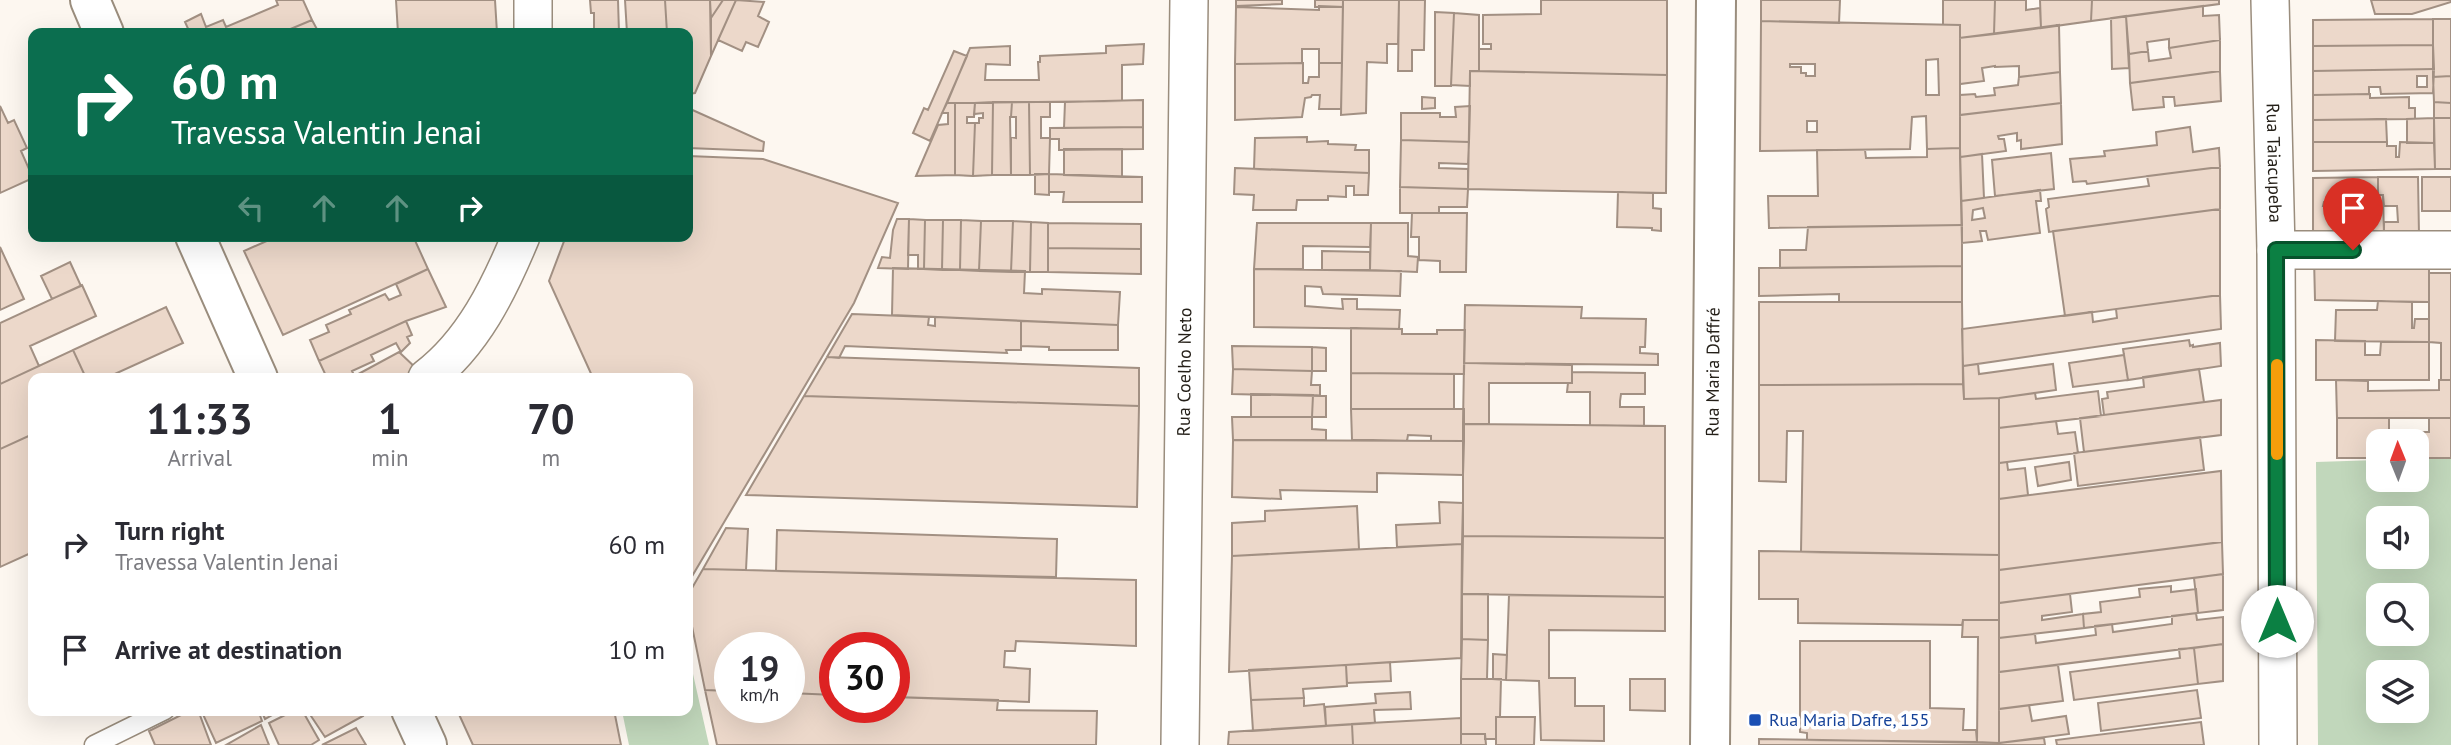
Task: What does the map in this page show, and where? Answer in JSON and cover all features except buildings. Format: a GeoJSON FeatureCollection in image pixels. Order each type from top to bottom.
{"type":"FeatureCollection","features":[{"type":"Feature","properties":{"kind":"street"},"geometry":{"type":"LineString","coordinates":[[90,0],[102,28]]}},
{"type":"Feature","properties":{"kind":"street"},"geometry":{"type":"LineString","coordinates":[[533,0],[533,28]]}},
{"type":"Feature","properties":{"kind":"street","name":"Rua Coelho Neto"},"geometry":{"type":"LineString","coordinates":[[1180,745],[1189,0]]}},
{"type":"Feature","properties":{"kind":"street","name":"Rua Maria Daffré"},"geometry":{"type":"LineString","coordinates":[[1710,745],[1716,0]]}},
{"type":"Feature","properties":{"kind":"street","name":"Rua Taiacupeba"},"geometry":{"type":"LineString","coordinates":[[2270,0],[2276,250],[2278,745]]}},
{"type":"Feature","properties":{"kind":"street"},"geometry":{"type":"LineString","coordinates":[[198,242],[256,373]]}},
{"type":"Feature","properties":{"kind":"street"},"geometry":{"type":"LineString","coordinates":[[434,373],[447,363],[494,298],[518,242]]}},
{"type":"Feature","properties":{"kind":"street"},"geometry":{"type":"LineString","coordinates":[[2276,250],[2451,250]]}},
{"type":"Feature","properties":{"kind":"street"},"geometry":{"type":"LineString","coordinates":[[414,716],[427,745]]}},
{"type":"Feature","properties":{"kind":"lane"},"geometry":{"type":"LineString","coordinates":[[94,745],[153,716]]}},
{"type":"Feature","properties":{"kind":"green space"},"geometry":{"type":"Polygon","coordinates":[[[2451,458],[2451,745],[2318,745],[2316,462],[2366,460],[2366,492],[2429,492],[2429,459],[2451,458]]]}},
{"type":"Feature","properties":{"kind":"green space"},"geometry":{"type":"Polygon","coordinates":[[[693,674],[709,745],[629,745],[623,716],[693,716],[693,674]]]}},
{"type":"Feature","properties":{"kind":"slow traffic"},"geometry":{"type":"LineString","coordinates":[[2277,365],[2277,454]]}},
{"type":"Feature","properties":{"kind":"place","name":"Rua Maria Dafre, 155"},"geometry":{"type":"Point","coordinates":[1755,720]}},
{"type":"Feature","properties":{"kind":"route"},"geometry":{"type":"LineString","coordinates":[[2277,621],[2276,250],[2353,250]]}}]}
